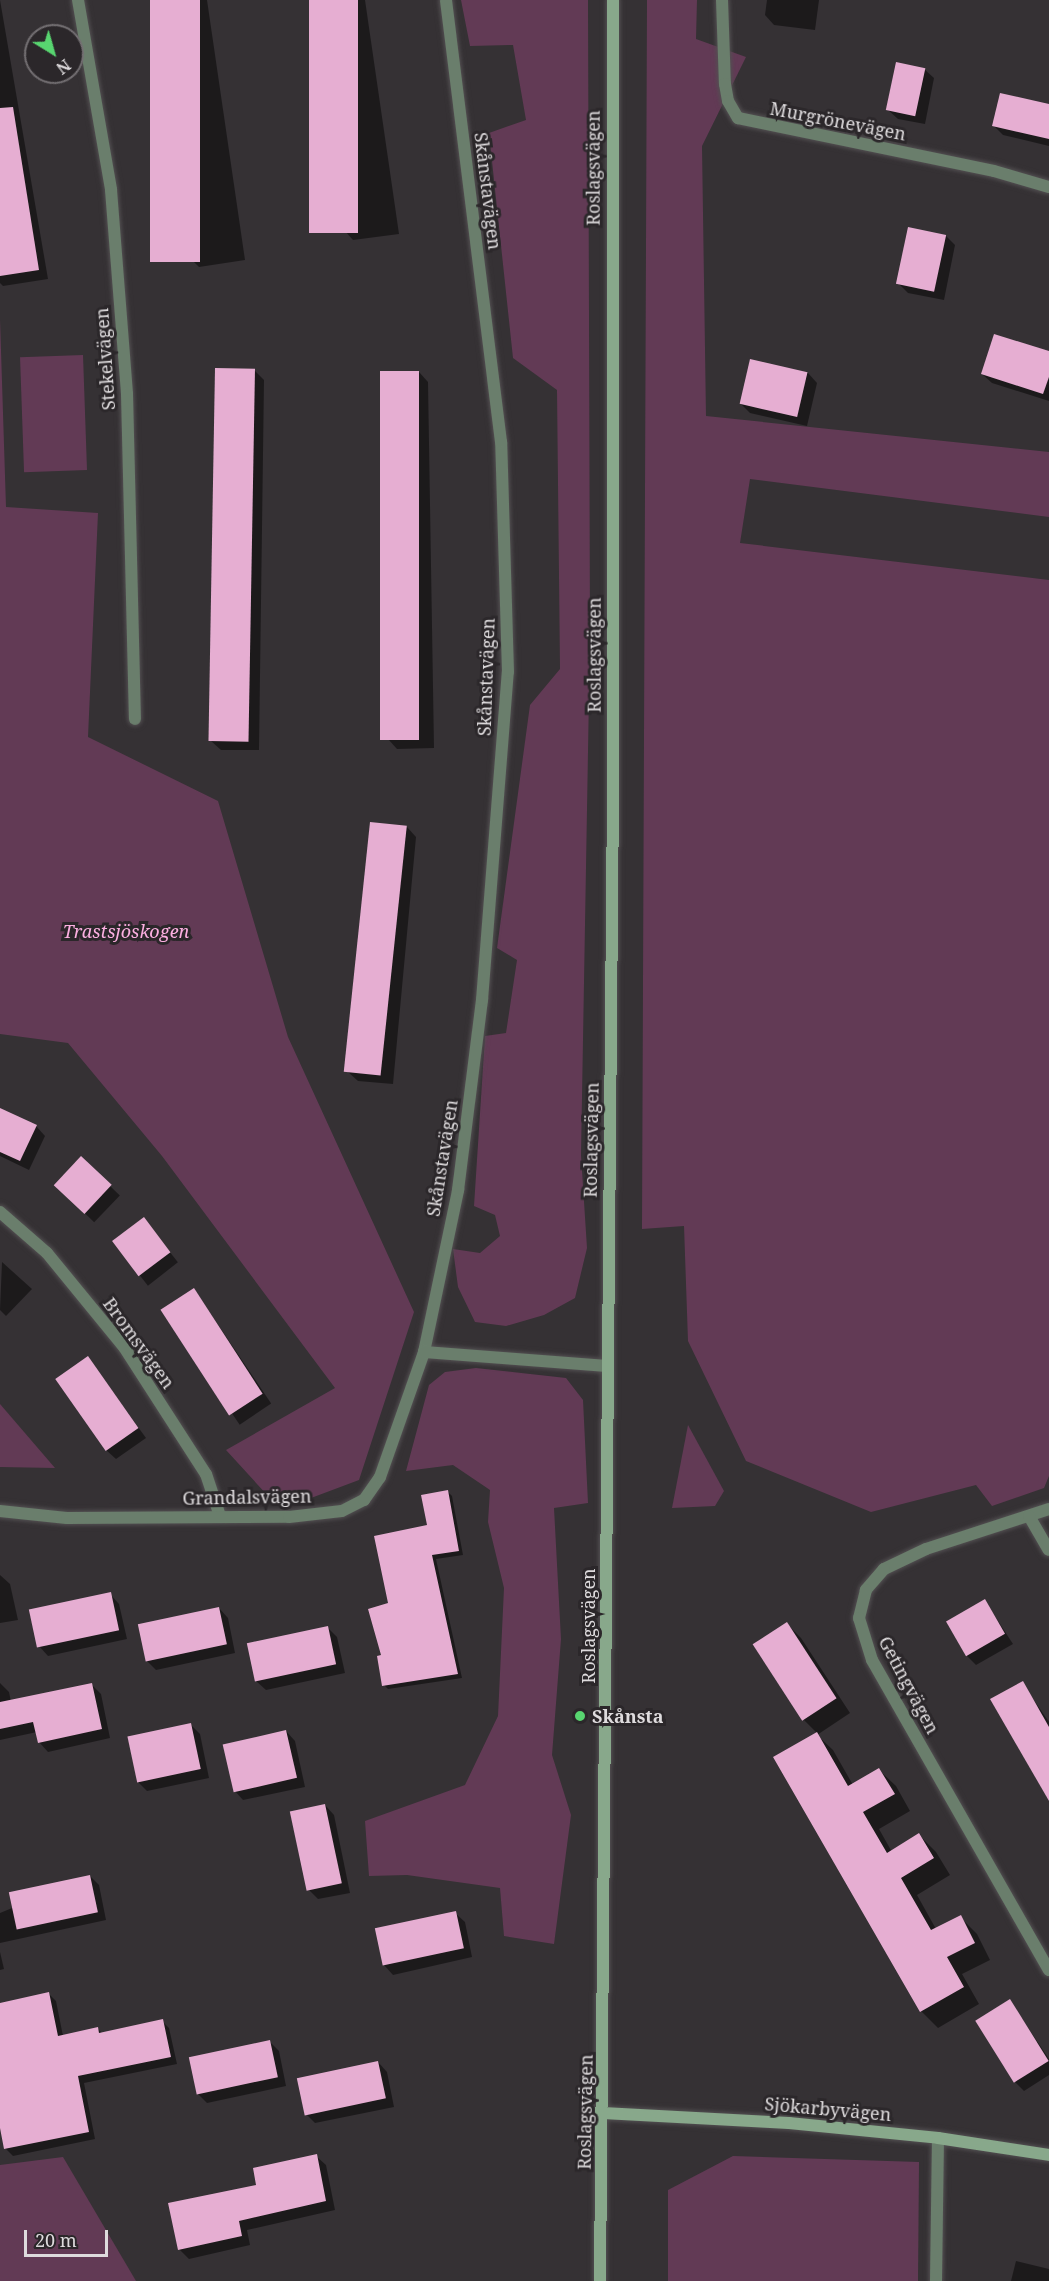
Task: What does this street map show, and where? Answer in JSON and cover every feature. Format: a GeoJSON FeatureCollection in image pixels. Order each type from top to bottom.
{"type":"FeatureCollection","features":[{"type":"Feature","properties":{"kind":"main road","name":"Roslagsvägen"},"geometry":{"type":"LineString","coordinates":[[600,2281],[613,777],[613,0]]}},
{"type":"Feature","properties":{"kind":"main road","name":"Sjökarbyvägen"},"geometry":{"type":"LineString","coordinates":[[603,2113],[789,2123],[938,2138],[1049,2156]]}},
{"type":"Feature","properties":{"kind":"street","name":"Stekelvägen"},"geometry":{"type":"LineString","coordinates":[[78,0],[111,190],[122,326],[135,719]]}},
{"type":"Feature","properties":{"kind":"street","name":"Skånstavägen"},"geometry":{"type":"LineString","coordinates":[[424,1352],[458,1190],[482,1000],[508,672],[501,442],[446,0]]}},
{"type":"Feature","properties":{"kind":"street","name":"Murgrönevägen"},"geometry":{"type":"LineString","coordinates":[[722,0],[725,84],[728,101],[738,118],[994,171],[1049,187]]}},
{"type":"Feature","properties":{"kind":"street","name":"Bromsvägen"},"geometry":{"type":"LineString","coordinates":[[0,1212],[47,1253],[124,1347],[206,1473],[220,1516]]}},
{"type":"Feature","properties":{"kind":"street"},"geometry":{"type":"LineString","coordinates":[[424,1352],[607,1366]]}},
{"type":"Feature","properties":{"kind":"street","name":"Grandalsvägen"},"geometry":{"type":"LineString","coordinates":[[0,1511],[67,1518],[289,1517],[342,1511],[364,1500],[380,1477],[424,1352]]}},
{"type":"Feature","properties":{"kind":"street","name":"Getingvägen"},"geometry":{"type":"LineString","coordinates":[[1049,1509],[926,1550],[884,1569],[866,1590],[859,1618],[872,1660],[1049,1970]]}},
{"type":"Feature","properties":{"kind":"street"},"geometry":{"type":"LineString","coordinates":[[1029,1516],[1049,1551]]}},
{"type":"Feature","properties":{"kind":"street"},"geometry":{"type":"LineString","coordinates":[[936,2281],[938,2138]]}},
{"type":"Feature","properties":{"kind":"green space"},"geometry":{"type":"Polygon","coordinates":[[[461,0],[588,0],[590,637],[581,1155],[587,1248],[575,1298],[544,1315],[506,1326],[475,1322],[458,1287],[453,1249],[480,1253],[500,1236],[495,1215],[474,1206],[485,1036],[506,1033],[517,960],[497,948],[530,705],[560,669],[557,390],[513,358],[489,133],[526,120],[513,45],[470,46],[461,0]]]}},
{"type":"Feature","properties":{"kind":"green space"},"geometry":{"type":"Polygon","coordinates":[[[647,0],[697,0],[696,39],[746,57],[702,146],[706,416],[1049,452],[1049,517],[750,479],[740,543],[1049,580],[1049,1476],[1044,1488],[992,1506],[976,1485],[871,1512],[746,1461],[688,1341],[684,1226],[642,1229],[647,0]]]}},
{"type":"Feature","properties":{"kind":"green space","name":"Trastsjöskogen"},"geometry":{"type":"Polygon","coordinates":[[[0,319],[6,507],[98,513],[88,737],[218,801],[288,1037],[414,1312],[359,1480],[303,1501],[268,1496],[226,1450],[335,1388],[162,1156],[68,1043],[0,1034],[0,319]]]}},
{"type":"Feature","properties":{"kind":"green space"},"geometry":{"type":"Polygon","coordinates":[[[83,355],[87,470],[24,472],[20,357],[83,355]]]}},
{"type":"Feature","properties":{"kind":"green space"},"geometry":{"type":"Polygon","coordinates":[[[476,1368],[566,1378],[583,1400],[588,1503],[554,1508],[561,1639],[552,1755],[571,1815],[554,1944],[504,1936],[500,1888],[407,1875],[369,1876],[365,1821],[465,1785],[498,1716],[504,1588],[488,1522],[490,1490],[453,1465],[406,1471],[429,1385],[445,1372],[476,1368]]]}},
{"type":"Feature","properties":{"kind":"green space"},"geometry":{"type":"Polygon","coordinates":[[[0,1404],[55,1468],[0,1467],[0,1404]]]}},
{"type":"Feature","properties":{"kind":"green space"},"geometry":{"type":"Polygon","coordinates":[[[688,1425],[724,1491],[715,1506],[672,1508],[688,1425]]]}},
{"type":"Feature","properties":{"kind":"green space"},"geometry":{"type":"Polygon","coordinates":[[[733,2156],[919,2162],[918,2281],[668,2281],[668,2190],[733,2156]]]}},
{"type":"Feature","properties":{"kind":"green space"},"geometry":{"type":"Polygon","coordinates":[[[63,2157],[136,2281],[0,2281],[0,2165],[63,2157]]]}},
{"type":"Feature","properties":{"kind":"building"},"geometry":{"type":"Polygon","coordinates":[[[150,0],[200,0],[200,262],[150,262],[150,0]]]}},
{"type":"Feature","properties":{"kind":"building"},"geometry":{"type":"Polygon","coordinates":[[[309,0],[358,0],[358,233],[309,233],[309,0]]]}},
{"type":"Feature","properties":{"kind":"building"},"geometry":{"type":"Polygon","coordinates":[[[896,62],[925,68],[915,116],[886,110],[896,62]]]}},
{"type":"Feature","properties":{"kind":"building"},"geometry":{"type":"Polygon","coordinates":[[[1000,93],[1049,104],[1049,139],[992,126],[1000,93]]]}},
{"type":"Feature","properties":{"kind":"building"},"geometry":{"type":"Polygon","coordinates":[[[13,107],[39,270],[0,276],[0,108],[13,107]]]}},
{"type":"Feature","properties":{"kind":"building"},"geometry":{"type":"Polygon","coordinates":[[[908,227],[946,235],[934,292],[896,284],[908,227]]]}},
{"type":"Feature","properties":{"kind":"building"},"geometry":{"type":"Polygon","coordinates":[[[994,334],[1049,351],[1049,377],[1043,394],[981,374],[994,334]]]}},
{"type":"Feature","properties":{"kind":"building"},"geometry":{"type":"Polygon","coordinates":[[[750,359],[807,372],[797,417],[740,404],[750,359]]]}},
{"type":"Feature","properties":{"kind":"building"},"geometry":{"type":"Polygon","coordinates":[[[215,368],[255,369],[248,742],[208,741],[215,368]]]}},
{"type":"Feature","properties":{"kind":"building"},"geometry":{"type":"Polygon","coordinates":[[[380,371],[419,371],[419,740],[380,740],[380,371]]]}},
{"type":"Feature","properties":{"kind":"building"},"geometry":{"type":"Polygon","coordinates":[[[370,822],[407,826],[381,1075],[344,1072],[370,822]]]}},
{"type":"Feature","properties":{"kind":"building"},"geometry":{"type":"Polygon","coordinates":[[[0,1108],[37,1125],[20,1161],[0,1152],[0,1108]]]}},
{"type":"Feature","properties":{"kind":"building"},"geometry":{"type":"Polygon","coordinates":[[[81,1156],[112,1185],[84,1214],[54,1185],[81,1156]]]}},
{"type":"Feature","properties":{"kind":"building"},"geometry":{"type":"Polygon","coordinates":[[[144,1217],[170,1252],[139,1276],[112,1241],[144,1217]]]}},
{"type":"Feature","properties":{"kind":"building"},"geometry":{"type":"Polygon","coordinates":[[[194,1288],[263,1394],[229,1415],[160,1310],[194,1288]]]}},
{"type":"Feature","properties":{"kind":"building"},"geometry":{"type":"Polygon","coordinates":[[[88,1356],[138,1428],[106,1451],[55,1379],[88,1356]]]}},
{"type":"Feature","properties":{"kind":"building"},"geometry":{"type":"Polygon","coordinates":[[[448,1490],[459,1551],[432,1555],[458,1674],[382,1686],[377,1656],[381,1655],[368,1609],[388,1603],[374,1536],[427,1525],[421,1495],[448,1490]]]}},
{"type":"Feature","properties":{"kind":"building"},"geometry":{"type":"Polygon","coordinates":[[[111,1592],[119,1630],[37,1648],[29,1609],[111,1592]]]}},
{"type":"Feature","properties":{"kind":"building"},"geometry":{"type":"Polygon","coordinates":[[[985,1599],[1005,1634],[966,1656],[946,1622],[985,1599]]]}},
{"type":"Feature","properties":{"kind":"building"},"geometry":{"type":"Polygon","coordinates":[[[219,1607],[227,1644],[146,1661],[138,1624],[219,1607]]]}},
{"type":"Feature","properties":{"kind":"building"},"geometry":{"type":"Polygon","coordinates":[[[787,1622],[837,1698],[802,1721],[753,1644],[787,1622]]]}},
{"type":"Feature","properties":{"kind":"building"},"geometry":{"type":"Polygon","coordinates":[[[328,1626],[336,1664],[255,1681],[247,1643],[328,1626]]]}},
{"type":"Feature","properties":{"kind":"building"},"geometry":{"type":"Polygon","coordinates":[[[1023,1681],[1049,1727],[1049,1801],[990,1699],[1023,1681]]]}},
{"type":"Feature","properties":{"kind":"building"},"geometry":{"type":"Polygon","coordinates":[[[92,1683],[102,1729],[38,1743],[33,1722],[0,1729],[0,1702],[92,1683]]]}},
{"type":"Feature","properties":{"kind":"building"},"geometry":{"type":"Polygon","coordinates":[[[191,1723],[201,1769],[137,1782],[127,1737],[191,1723]]]}},
{"type":"Feature","properties":{"kind":"building"},"geometry":{"type":"Polygon","coordinates":[[[286,1730],[297,1778],[234,1792],[223,1745],[286,1730]]]}},
{"type":"Feature","properties":{"kind":"building"},"geometry":{"type":"Polygon","coordinates":[[[817,1732],[848,1786],[879,1768],[895,1794],[863,1812],[887,1853],[919,1833],[934,1858],[901,1878],[931,1930],[961,1915],[975,1943],[947,1957],[964,1987],[920,2012],[773,1757],[817,1732]]]}},
{"type":"Feature","properties":{"kind":"building"},"geometry":{"type":"Polygon","coordinates":[[[325,1804],[342,1883],[307,1891],[290,1811],[325,1804]]]}},
{"type":"Feature","properties":{"kind":"building"},"geometry":{"type":"Polygon","coordinates":[[[90,1875],[98,1912],[17,1929],[9,1892],[90,1875]]]}},
{"type":"Feature","properties":{"kind":"building"},"geometry":{"type":"Polygon","coordinates":[[[456,1911],[464,1948],[383,1965],[375,1928],[456,1911]]]}},
{"type":"Feature","properties":{"kind":"building"},"geometry":{"type":"Polygon","coordinates":[[[49,1992],[58,2036],[98,2027],[99,2033],[163,2019],[171,2057],[78,2076],[89,2132],[4,2149],[0,2128],[0,2003],[49,1992]]]}},
{"type":"Feature","properties":{"kind":"building"},"geometry":{"type":"Polygon","coordinates":[[[1010,1999],[1049,2061],[1014,2083],[975,2021],[1010,1999]]]}},
{"type":"Feature","properties":{"kind":"building"},"geometry":{"type":"Polygon","coordinates":[[[270,2040],[278,2077],[197,2094],[189,2057],[270,2040]]]}},
{"type":"Feature","properties":{"kind":"building"},"geometry":{"type":"Polygon","coordinates":[[[378,2061],[386,2098],[305,2115],[297,2078],[378,2061]]]}},
{"type":"Feature","properties":{"kind":"building"},"geometry":{"type":"Polygon","coordinates":[[[317,2154],[326,2201],[239,2221],[242,2236],[178,2250],[168,2203],[256,2185],[253,2168],[317,2154]]]}},
{"type":"Feature","properties":{"kind":"place","name":"Skånsta"},"geometry":{"type":"Point","coordinates":[580,1716]}}]}
